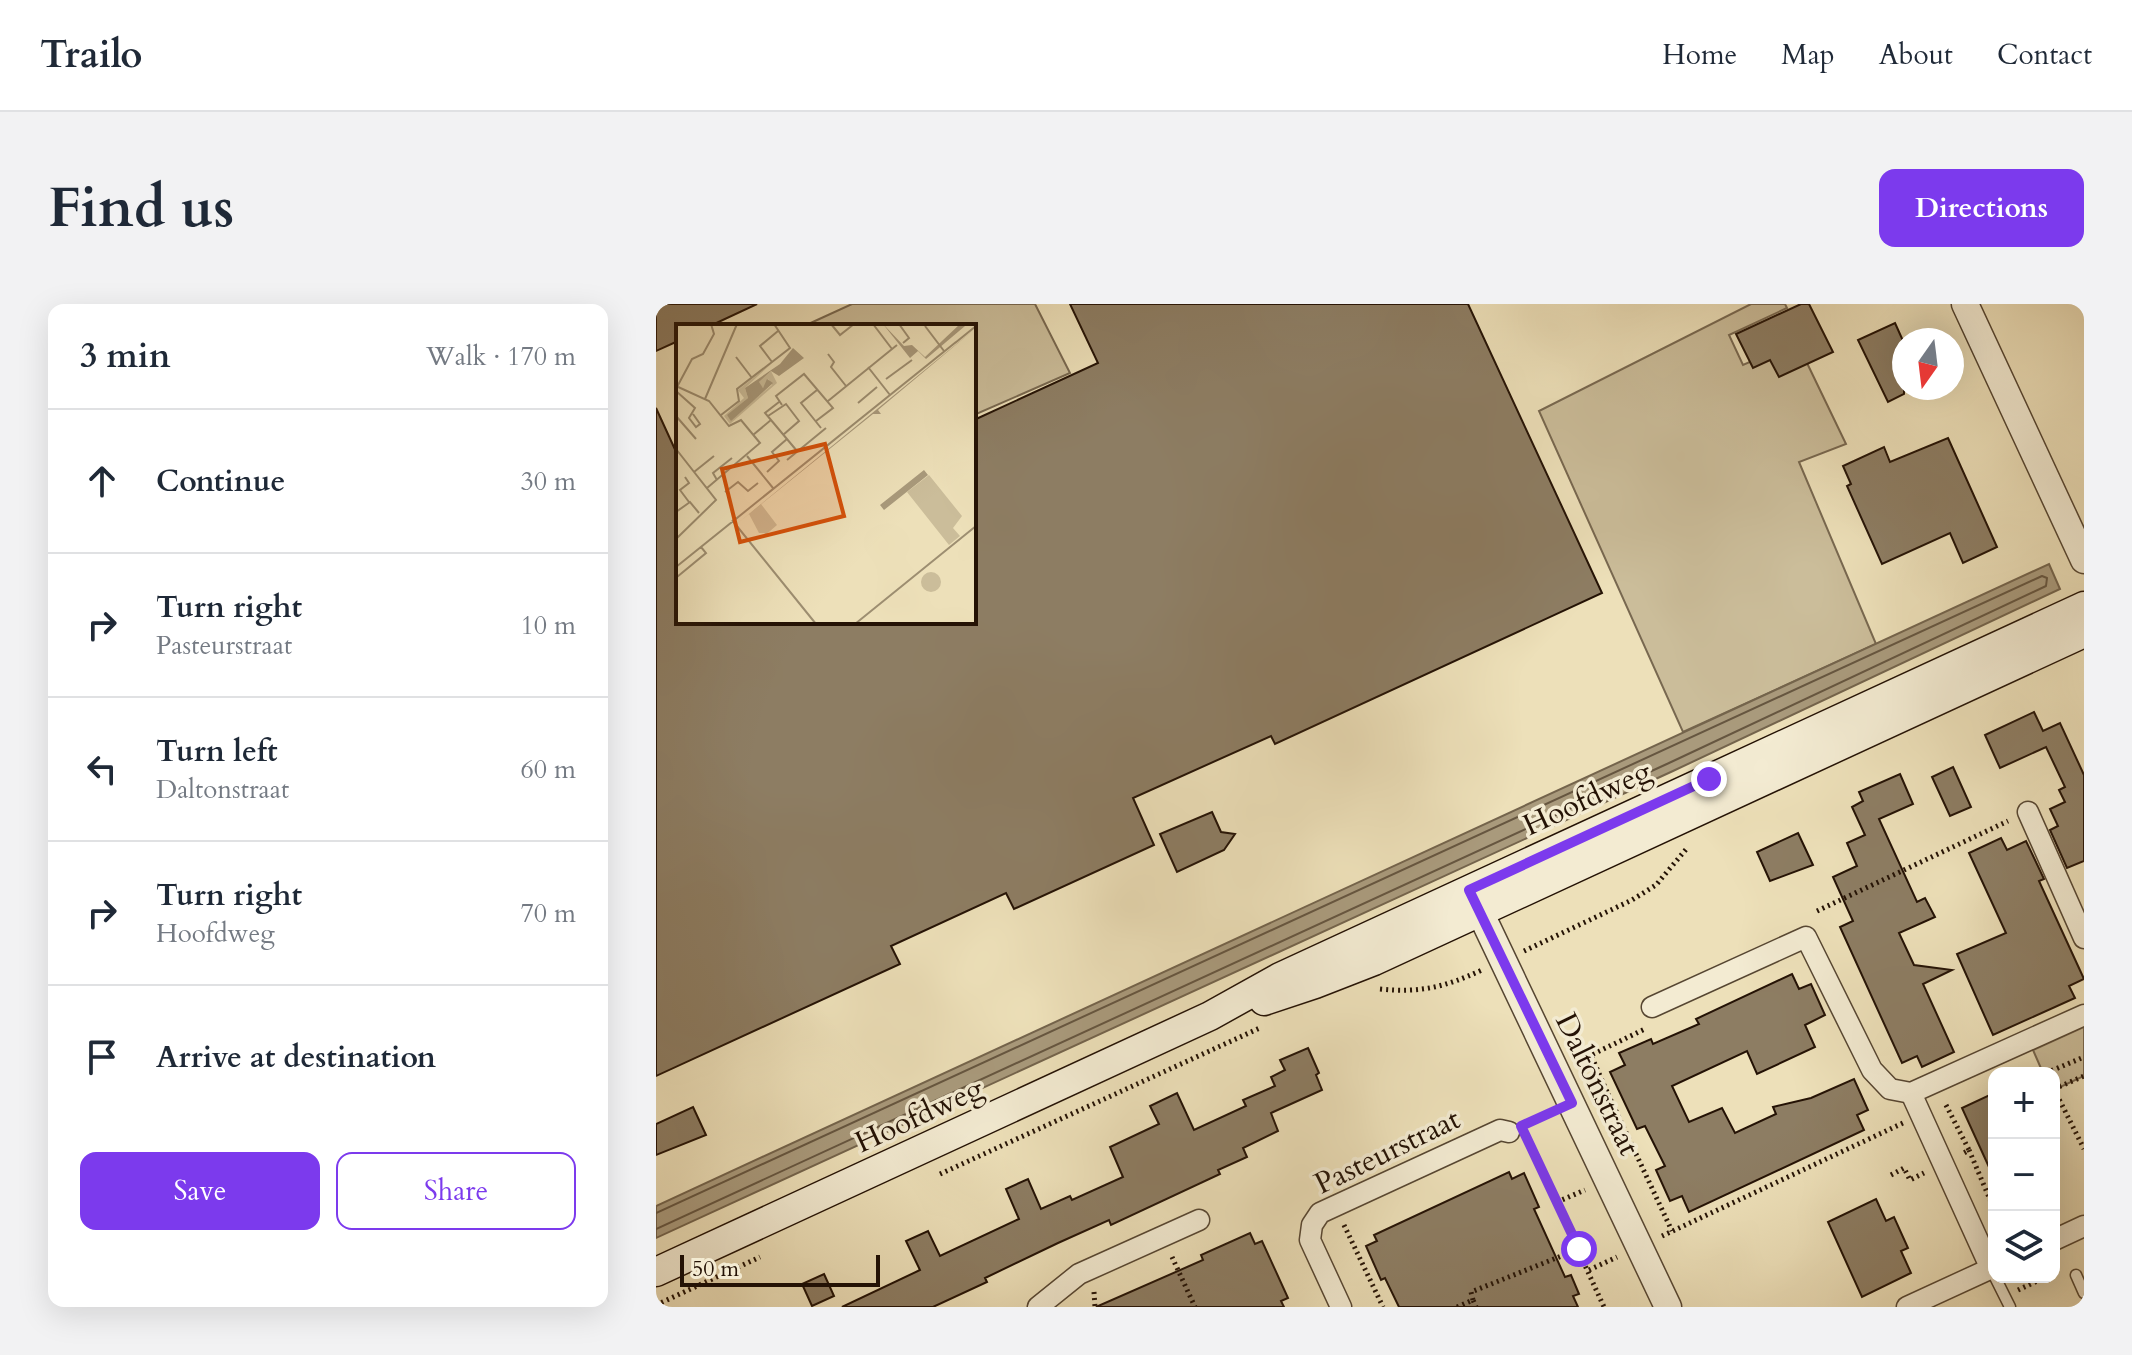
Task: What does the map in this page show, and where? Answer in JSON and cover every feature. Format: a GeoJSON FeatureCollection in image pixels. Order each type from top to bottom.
{"type":"FeatureCollection","features":[{"type":"Feature","properties":{"kind":"main road","name":"Hoofdweg"},"geometry":{"type":"LineString","coordinates":[[1475,900],[2084,606]]}},
{"type":"Feature","properties":{"kind":"main road","name":"Hoofdweg"},"geometry":{"type":"LineString","coordinates":[[656,1272],[1210,1016],[1280,977],[1475,900],[2084,633]]}},
{"type":"Feature","properties":{"kind":"street"},"geometry":{"type":"LineString","coordinates":[[1965,304],[2084,560]]}},
{"type":"Feature","properties":{"kind":"street"},"geometry":{"type":"LineString","coordinates":[[2028,812],[2084,938]]}},
{"type":"Feature","properties":{"kind":"street","name":"Daltonstraat"},"geometry":{"type":"LineString","coordinates":[[1475,900],[1668,1307]]}},
{"type":"Feature","properties":{"kind":"street"},"geometry":{"type":"LineString","coordinates":[[1652,1007],[1806,937],[1872,1070],[1890,1089],[1911,1093],[2084,1015]]}},
{"type":"Feature","properties":{"kind":"street"},"geometry":{"type":"LineString","coordinates":[[1911,1093],[1988,1261]]}},
{"type":"Feature","properties":{"kind":"street","name":"Pasteurstraat"},"geometry":{"type":"LineString","coordinates":[[1341,1307],[1310,1240],[1312,1225],[1320,1213],[1500,1130],[1515,1129]]}},
{"type":"Feature","properties":{"kind":"street"},"geometry":{"type":"LineString","coordinates":[[1040,1307],[1079,1274],[1199,1220]]}},
{"type":"Feature","properties":{"kind":"street"},"geometry":{"type":"LineString","coordinates":[[2060,1237],[2084,1226]]}},
{"type":"Feature","properties":{"kind":"street"},"geometry":{"type":"LineString","coordinates":[[1907,1307],[1988,1274]]}},
{"type":"Feature","properties":{"kind":"lane"},"geometry":{"type":"LineString","coordinates":[[2076,1275],[2084,1293]]}},
{"type":"Feature","properties":{"kind":"lane"},"geometry":{"type":"LineString","coordinates":[[1998,1283],[2010,1307]]}},
{"type":"Feature","properties":{"kind":"path"},"geometry":{"type":"LineString","coordinates":[[1817,911],[2028,812]]}},
{"type":"Feature","properties":{"kind":"path"},"geometry":{"type":"LineString","coordinates":[[1652,1007],[1660,1021],[1591,1055],[1672,1231]]}},
{"type":"Feature","properties":{"kind":"path"},"geometry":{"type":"LineString","coordinates":[[2060,1067],[2084,1057]]}},
{"type":"Feature","properties":{"kind":"path"},"geometry":{"type":"LineString","coordinates":[[2060,1086],[2084,1076]]}},
{"type":"Feature","properties":{"kind":"path"},"geometry":{"type":"LineString","coordinates":[[1589,1270],[1946,1105],[1935,1083]]}},
{"type":"Feature","properties":{"kind":"path"},"geometry":{"type":"LineString","coordinates":[[1604,1307],[1579,1249],[1515,1129],[1572,1103],[1608,1094]]}},
{"type":"Feature","properties":{"kind":"path"},"geometry":{"type":"LineString","coordinates":[[2060,1101],[2084,1149]]}},
{"type":"Feature","properties":{"kind":"path"},"geometry":{"type":"LineString","coordinates":[[1969,1150],[1988,1195]]}},
{"type":"Feature","properties":{"kind":"path"},"geometry":{"type":"LineString","coordinates":[[1335,1205],[1383,1307]]}},
{"type":"Feature","properties":{"kind":"path"},"geometry":{"type":"LineString","coordinates":[[1163,1236],[1195,1307]]}},
{"type":"Feature","properties":{"kind":"path"},"geometry":{"type":"LineString","coordinates":[[1476,1307],[1471,1292],[1579,1249]]}},
{"type":"Feature","properties":{"kind":"path"},"geometry":{"type":"LineString","coordinates":[[1457,1307],[1473,1300]]}},
{"type":"Feature","properties":{"kind":"shaded area"},"geometry":{"type":"Polygon","coordinates":[[[852,304],[1035,304],[1070,373],[976,414],[976,324],[808,324],[852,304]]]}},
{"type":"Feature","properties":{"kind":"shaded area"},"geometry":{"type":"Polygon","coordinates":[[[1751,304],[1785,304],[1787,308],[1729,335],[1743,365],[1768,354],[1806,361],[1846,444],[1799,462],[1876,644],[1683,732],[1539,411],[1751,304]]]}},
{"type":"Feature","properties":{"kind":"shaded area"},"geometry":{"type":"Polygon","coordinates":[[[2084,1027],[2084,1076],[2060,1087],[2060,1067],[2040,1067],[2033,1050],[2084,1027]]]}},
{"type":"Feature","properties":{"kind":"water"},"geometry":{"type":"Polygon","coordinates":[[[2049,564],[2060,589],[1673,771],[656,1238],[656,1206],[2049,564]]]}},
{"type":"Feature","properties":{"kind":"building"},"geometry":{"type":"Polygon","coordinates":[[[656,304],[757,304],[714,324],[676,324],[676,342],[656,351],[656,304]]]}},
{"type":"Feature","properties":{"kind":"building"},"geometry":{"type":"Polygon","coordinates":[[[1070,304],[1468,304],[1602,593],[1275,744],[1271,736],[1133,798],[1154,845],[1014,909],[1006,893],[891,946],[900,964],[656,1076],[656,408],[676,452],[676,624],[976,624],[976,419],[1098,363],[1070,304]]]}},
{"type":"Feature","properties":{"kind":"building"},"geometry":{"type":"Polygon","coordinates":[[[1801,304],[1809,304],[1833,352],[1779,377],[1770,360],[1753,368],[1736,334],[1801,304]]]}},
{"type":"Feature","properties":{"kind":"building"},"geometry":{"type":"Polygon","coordinates":[[[1895,323],[1897,328],[1892,328],[1892,400],[1888,402],[1858,340],[1895,323]]]}},
{"type":"Feature","properties":{"kind":"building"},"geometry":{"type":"Polygon","coordinates":[[[1948,438],[1997,547],[1963,563],[1950,533],[1882,564],[1847,486],[1851,484],[1843,466],[1884,447],[1890,462],[1948,438]]]}},
{"type":"Feature","properties":{"kind":"building"},"geometry":{"type":"Polygon","coordinates":[[[2034,712],[2043,731],[2060,723],[2084,775],[2084,861],[2067,868],[2050,830],[2058,826],[2050,809],[2065,802],[2059,790],[2065,787],[2046,747],[2000,768],[1985,735],[2034,712]]]}},
{"type":"Feature","properties":{"kind":"building"},"geometry":{"type":"Polygon","coordinates":[[[1953,767],[1971,807],[1950,816],[1932,777],[1953,767]]]}},
{"type":"Feature","properties":{"kind":"building"},"geometry":{"type":"Polygon","coordinates":[[[1900,774],[1913,804],[1879,819],[1917,902],[1925,898],[1935,917],[1899,933],[1914,965],[1952,970],[1923,984],[1954,1052],[1922,1067],[1917,1056],[1902,1063],[1840,927],[1853,921],[1833,877],[1857,866],[1847,843],[1865,835],[1852,807],[1863,801],[1859,792],[1900,774]]]}},
{"type":"Feature","properties":{"kind":"building"},"geometry":{"type":"Polygon","coordinates":[[[1212,812],[1221,832],[1235,834],[1224,850],[1177,872],[1160,834],[1212,812]]]}},
{"type":"Feature","properties":{"kind":"building"},"geometry":{"type":"Polygon","coordinates":[[[1798,833],[1813,865],[1770,881],[1757,852],[1798,833]]]}},
{"type":"Feature","properties":{"kind":"building"},"geometry":{"type":"Polygon","coordinates":[[[2001,838],[2007,850],[2026,841],[2044,879],[2039,881],[2084,979],[2069,986],[2075,998],[1993,1035],[1957,954],[2006,933],[1969,853],[2001,838]]]}},
{"type":"Feature","properties":{"kind":"building"},"geometry":{"type":"Polygon","coordinates":[[[1792,974],[1799,989],[1811,984],[1825,1015],[1805,1025],[1815,1047],[1757,1074],[1747,1051],[1672,1086],[1689,1122],[1722,1108],[1735,1133],[1776,1114],[1773,1107],[1811,1098],[1854,1079],[1868,1110],[1857,1115],[1864,1130],[1689,1212],[1682,1196],[1670,1201],[1656,1170],[1665,1166],[1645,1126],[1637,1129],[1610,1072],[1625,1065],[1619,1053],[1651,1039],[1653,1044],[1699,1024],[1696,1019],[1792,974]]]}},
{"type":"Feature","properties":{"kind":"building"},"geometry":{"type":"Polygon","coordinates":[[[1308,1048],[1319,1073],[1316,1075],[1322,1090],[1271,1113],[1278,1131],[1243,1148],[1247,1157],[1218,1170],[1220,1174],[1111,1225],[1109,1220],[1058,1243],[933,1307],[842,1307],[920,1270],[906,1241],[928,1231],[940,1256],[1019,1219],[1006,1189],[1028,1179],[1041,1209],[1070,1196],[1072,1200],[1123,1177],[1110,1147],[1159,1124],[1150,1106],[1177,1093],[1194,1130],[1246,1106],[1243,1100],[1275,1086],[1271,1077],[1285,1070],[1280,1060],[1308,1048]]]}},
{"type":"Feature","properties":{"kind":"building"},"geometry":{"type":"Polygon","coordinates":[[[1988,1096],[1988,1165],[1962,1108],[1988,1096]]]}},
{"type":"Feature","properties":{"kind":"building"},"geometry":{"type":"Polygon","coordinates":[[[693,1107],[706,1135],[656,1155],[656,1124],[693,1107]]]}},
{"type":"Feature","properties":{"kind":"building"},"geometry":{"type":"Polygon","coordinates":[[[1509,1172],[1512,1179],[1524,1173],[1539,1207],[1534,1209],[1565,1277],[1571,1275],[1579,1294],[1573,1296],[1578,1307],[1399,1307],[1385,1278],[1381,1280],[1366,1246],[1377,1241],[1374,1235],[1509,1172]]]}},
{"type":"Feature","properties":{"kind":"building"},"geometry":{"type":"Polygon","coordinates":[[[1876,1199],[1886,1221],[1894,1217],[1908,1248],[1901,1251],[1911,1273],[1862,1297],[1828,1222],[1876,1199]]]}},
{"type":"Feature","properties":{"kind":"building"},"geometry":{"type":"Polygon","coordinates":[[[1250,1233],[1255,1244],[1262,1241],[1288,1298],[1281,1301],[1284,1307],[1096,1307],[1203,1260],[1201,1255],[1250,1233]]]}},
{"type":"Feature","properties":{"kind":"building"},"geometry":{"type":"Polygon","coordinates":[[[824,1274],[834,1296],[812,1306],[802,1284],[824,1274]]]}},
{"type":"Feature","properties":{"kind":"route"},"geometry":{"type":"LineString","coordinates":[[1579,1249],[1521,1126],[1572,1103],[1469,890],[1709,779]]}}]}
